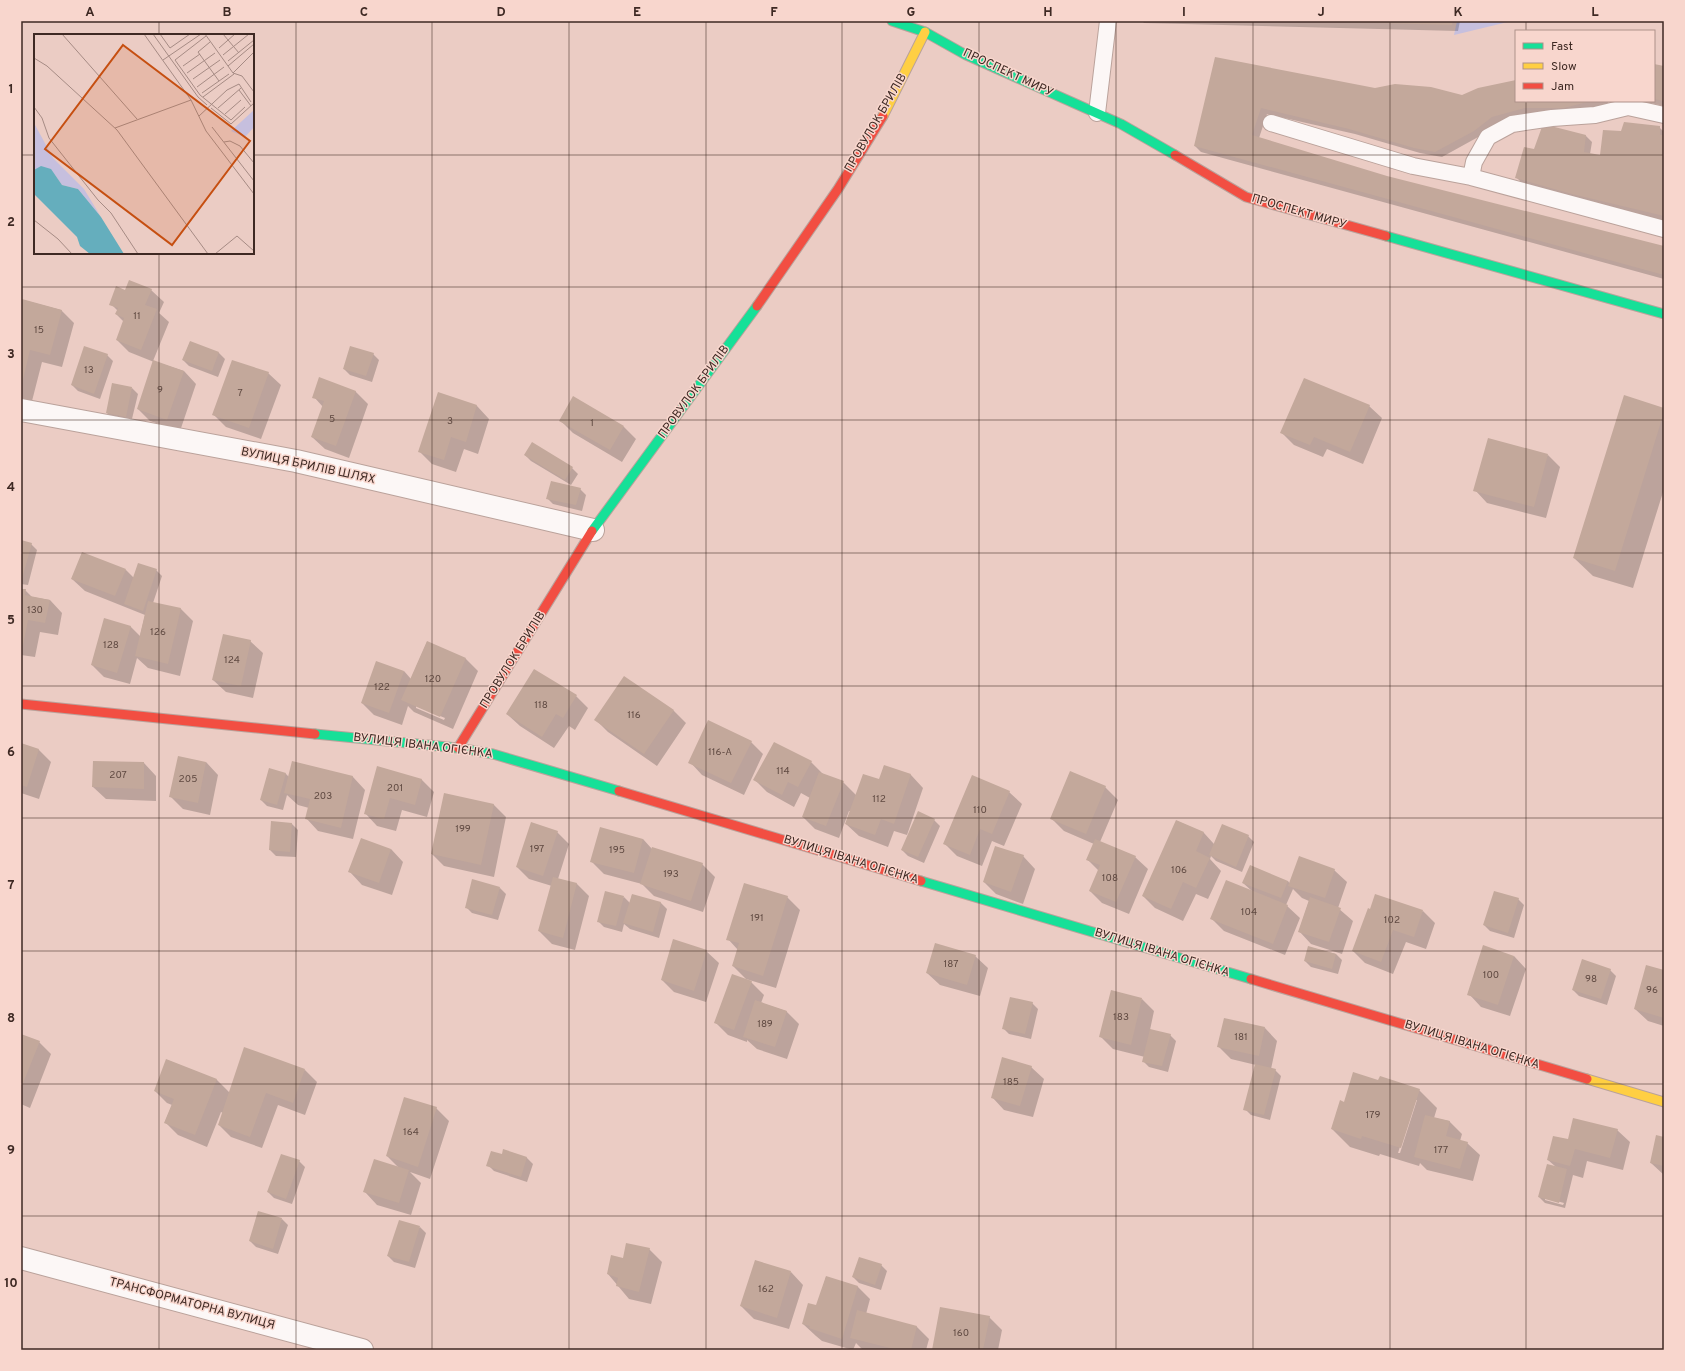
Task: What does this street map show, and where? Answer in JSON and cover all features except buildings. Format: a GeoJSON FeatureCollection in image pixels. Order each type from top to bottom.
{"type":"FeatureCollection","features":[{"type":"Feature","properties":{"kind":"street","name":"ПРОСПЕКТ МИРУ"},"geometry":{"type":"LineString","coordinates":[[892,21],[925,32],[966,55],[1121,124],[1246,197],[1664,314]]}},
{"type":"Feature","properties":{"kind":"street","name":"ПРОВУЛОК БРИЛІВ"},"geometry":{"type":"LineString","coordinates":[[458,748],[594,530],[762,299],[838,189],[890,104],[925,32]]}},
{"type":"Feature","properties":{"kind":"street","name":"ВУЛИЦЯ БРИЛІВ ШЛЯХ"},"geometry":{"type":"LineString","coordinates":[[21,410],[296,461],[594,530]]}},
{"type":"Feature","properties":{"kind":"street","name":"ВУЛИЦЯ ІВАНА ОГІЄНКА"},"geometry":{"type":"LineString","coordinates":[[21,704],[458,748],[493,754],[1664,1102]]}},
{"type":"Feature","properties":{"kind":"street","name":"ТРАНСФОРМАТОРНА ВУЛИЦЯ"},"geometry":{"type":"LineString","coordinates":[[21,1258],[362,1350]]}},
{"type":"Feature","properties":{"kind":"lane"},"geometry":{"type":"LineString","coordinates":[[1097,113],[1108,21]]}},
{"type":"Feature","properties":{"kind":"lane"},"geometry":{"type":"LineString","coordinates":[[1471,177],[1474,162],[1488,137],[1512,124],[1552,118],[1595,115],[1628,107],[1664,115]]}},
{"type":"Feature","properties":{"kind":"lane"},"geometry":{"type":"LineString","coordinates":[[1271,123],[1413,166],[1471,177],[1664,229]]}},
{"type":"Feature","properties":{"kind":"shaded area"},"geometry":{"type":"Polygon","coordinates":[[[1457,21],[1512,21],[1454,35],[1457,21]]]}},
{"type":"Feature","properties":{"kind":"traffic: fast"},"geometry":{"type":"LineString","coordinates":[[892,21],[925,32],[966,55],[1121,124],[1175,155]]}},
{"type":"Feature","properties":{"kind":"traffic: fast"},"geometry":{"type":"LineString","coordinates":[[1386,236],[1664,314]]}},
{"type":"Feature","properties":{"kind":"traffic: fast"},"geometry":{"type":"LineString","coordinates":[[592,531],[757,306]]}},
{"type":"Feature","properties":{"kind":"traffic: fast"},"geometry":{"type":"LineString","coordinates":[[315,734],[458,748],[493,754],[619,791]]}},
{"type":"Feature","properties":{"kind":"traffic: fast"},"geometry":{"type":"LineString","coordinates":[[921,881],[1251,979]]}},
{"type":"Feature","properties":{"kind":"traffic: slow"},"geometry":{"type":"LineString","coordinates":[[883,116],[925,32]]}},
{"type":"Feature","properties":{"kind":"traffic: slow"},"geometry":{"type":"LineString","coordinates":[[1587,1079],[1664,1102]]}},
{"type":"Feature","properties":{"kind":"traffic: jam"},"geometry":{"type":"LineString","coordinates":[[757,306],[838,189],[883,116]]}},
{"type":"Feature","properties":{"kind":"traffic: jam"},"geometry":{"type":"LineString","coordinates":[[1175,155],[1246,197],[1386,236]]}},
{"type":"Feature","properties":{"kind":"traffic: jam"},"geometry":{"type":"LineString","coordinates":[[458,748],[592,531]]}},
{"type":"Feature","properties":{"kind":"traffic: jam"},"geometry":{"type":"LineString","coordinates":[[21,704],[315,734]]}},
{"type":"Feature","properties":{"kind":"traffic: jam"},"geometry":{"type":"LineString","coordinates":[[619,791],[921,881]]}},
{"type":"Feature","properties":{"kind":"traffic: jam"},"geometry":{"type":"LineString","coordinates":[[1251,979],[1587,1079]]}}]}
